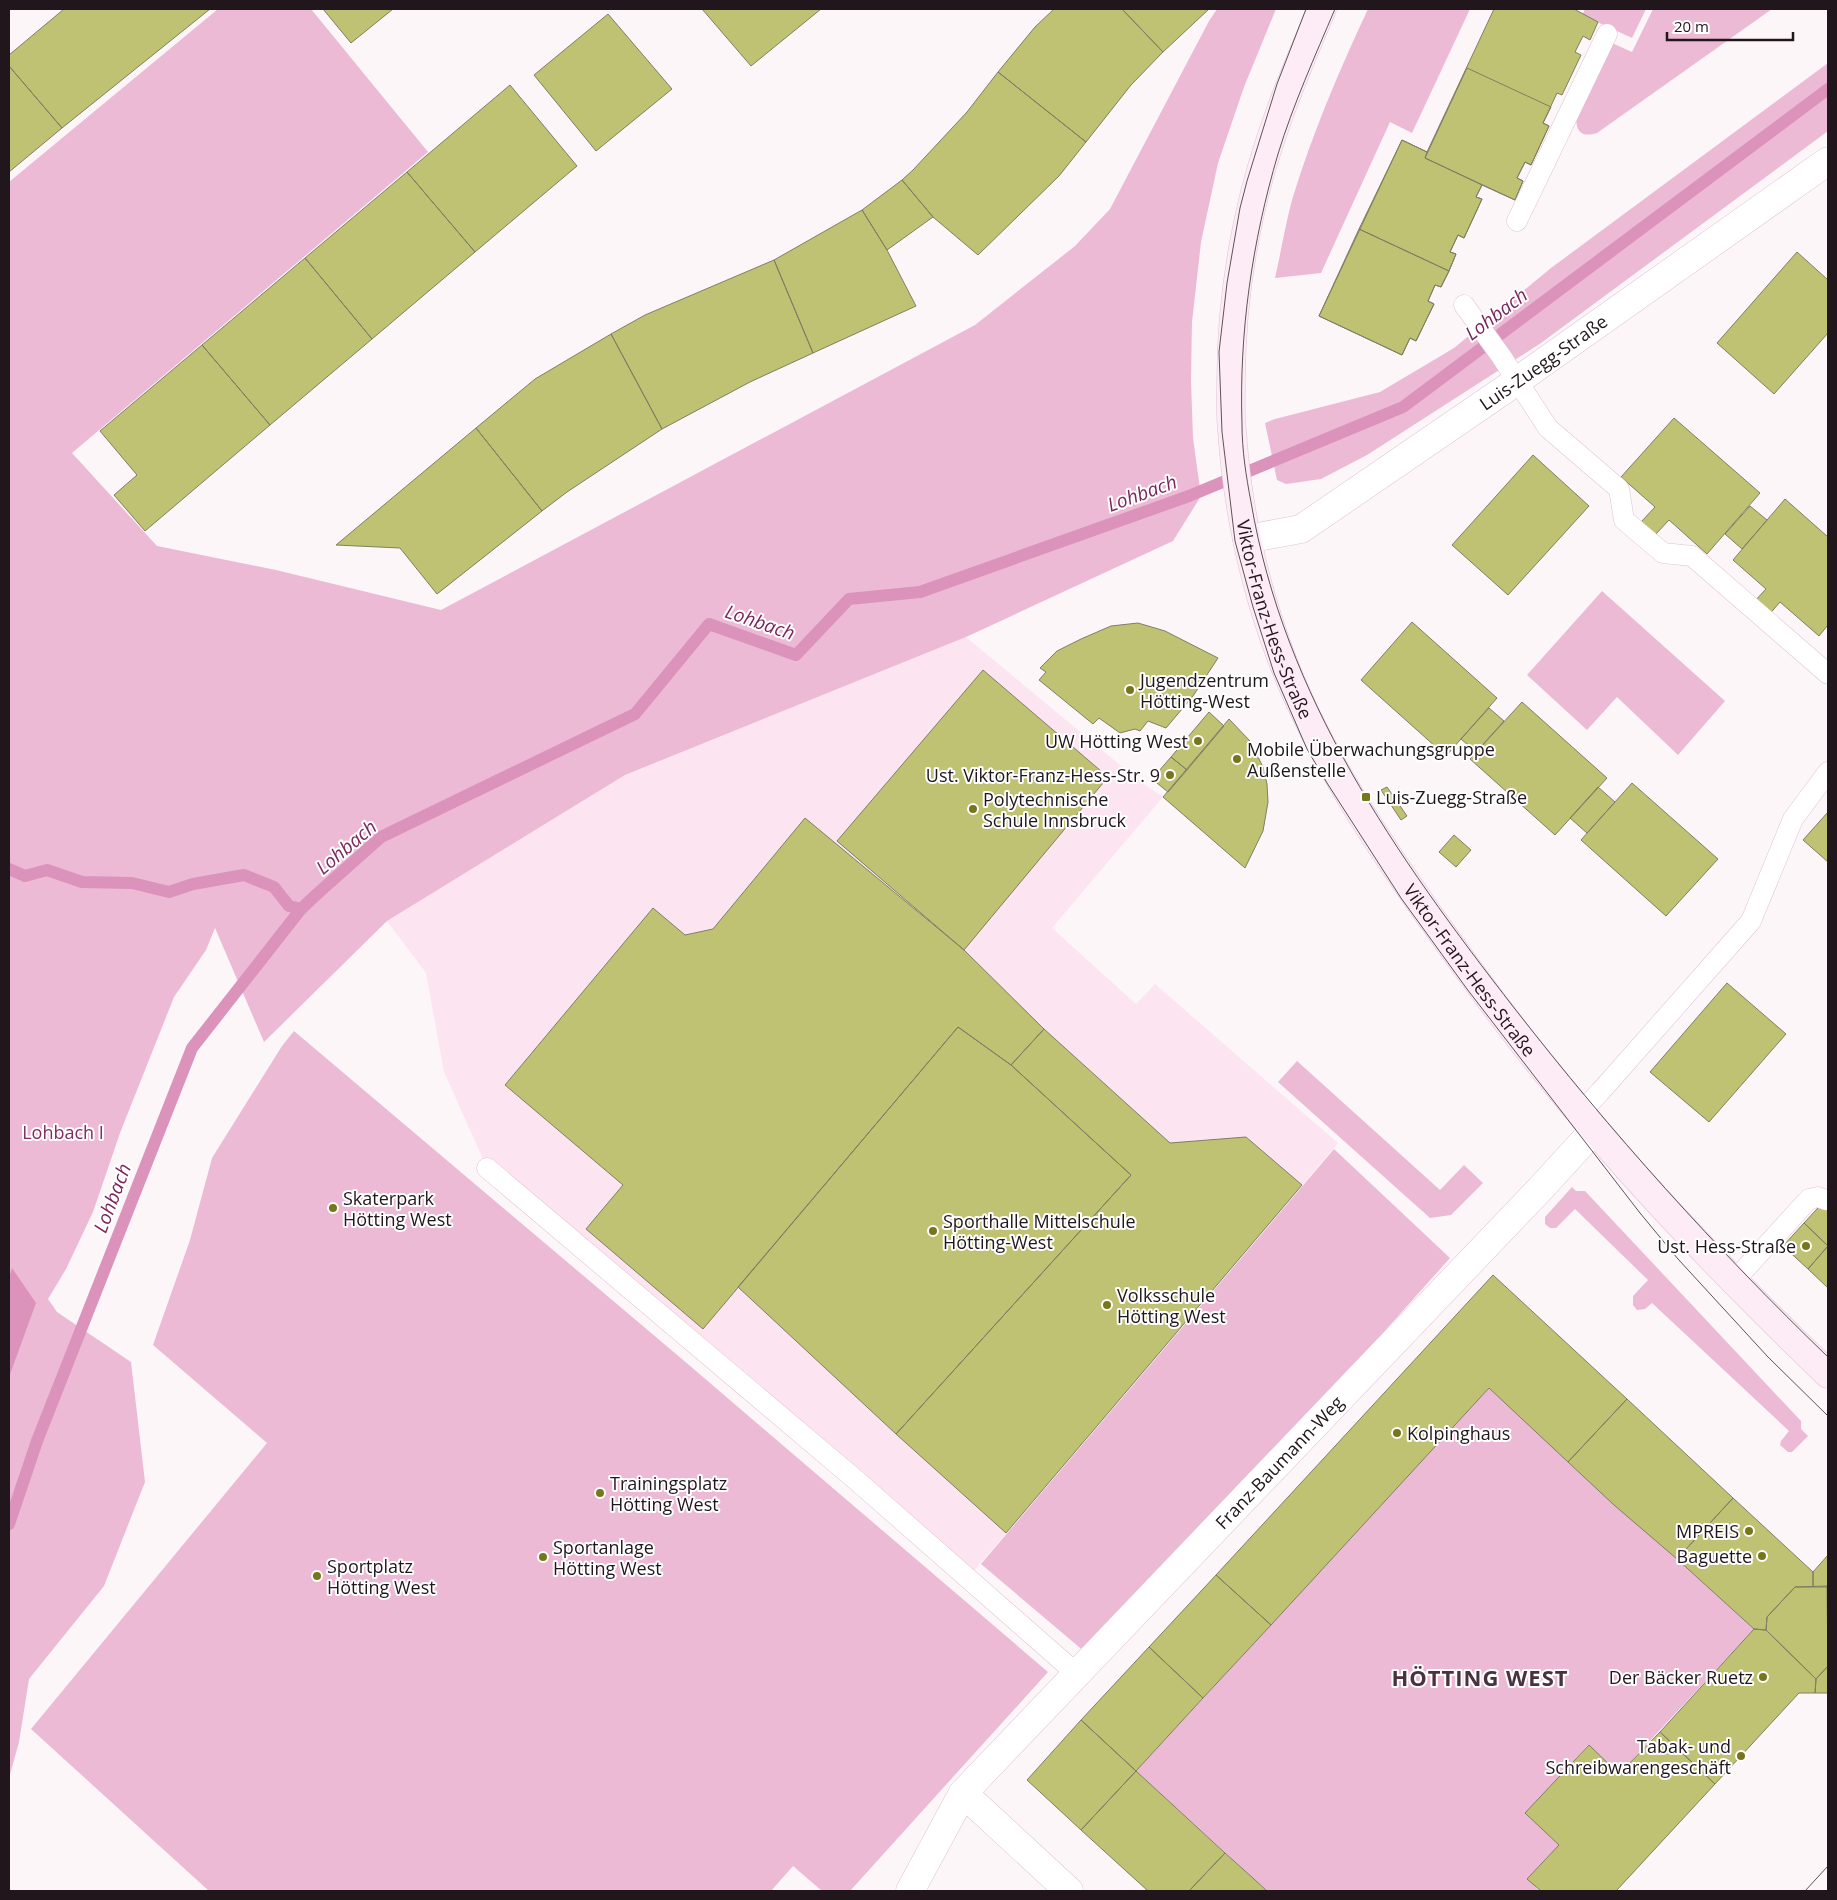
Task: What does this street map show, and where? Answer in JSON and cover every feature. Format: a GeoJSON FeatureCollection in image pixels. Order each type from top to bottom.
{"type":"FeatureCollection","features":[{"type":"Feature","properties":{"kind":"street","name":"Viktor-Franz-Hess-Straße"},"geometry":{"type":"LineString","coordinates":[[1322,9],[1285,99],[1249,214],[1239,271],[1233,323],[1232,430],[1239,488],[1247,539],[1259,589],[1281,656],[1295,690],[1329,760],[1370,828],[1462,961],[1536,1059],[1587,1121],[1734,1281],[1828,1374]]}},
{"type":"Feature","properties":{"kind":"street","name":"Luis-Zuegg-Straße"},"geometry":{"type":"LineString","coordinates":[[1247,539],[1302,529],[1517,381],[1828,160]]}},
{"type":"Feature","properties":{"kind":"street","name":"Franz-Baumann-Weg"},"geometry":{"type":"LineString","coordinates":[[910,1891],[963,1793],[1511,1219],[1587,1121]]}},
{"type":"Feature","properties":{"kind":"street"},"geometry":{"type":"LineString","coordinates":[[963,1793],[1069,1891]]}},
{"type":"Feature","properties":{"kind":"lane"},"geometry":{"type":"LineString","coordinates":[[1516,221],[1606,34]]}},
{"type":"Feature","properties":{"kind":"lane"},"geometry":{"type":"LineString","coordinates":[[1464,305],[1501,356],[1548,428],[1619,489],[1624,520],[1663,553],[1692,556],[1828,674]]}},
{"type":"Feature","properties":{"kind":"lane"},"geometry":{"type":"LineString","coordinates":[[1587,1121],[1600,1092],[1751,921],[1794,819],[1828,772]]}},
{"type":"Feature","properties":{"kind":"lane"},"geometry":{"type":"LineString","coordinates":[[487,1168],[856,1480],[1077,1674]]}},
{"type":"Feature","properties":{"kind":"lane"},"geometry":{"type":"LineString","coordinates":[[1734,1281],[1809,1199],[1818,1197],[1826,1200]]}},
{"type":"Feature","properties":{"kind":"shaded area"},"geometry":{"type":"Polygon","coordinates":[[[966,637],[1138,780],[1163,797],[1052,928],[1136,1004],[1155,984],[1338,1143],[968,1578],[487,1168],[444,1072],[426,973],[387,921],[625,775],[966,637]]]}},
{"type":"Feature","properties":{"kind":"shaded area"},"geometry":{"type":"Polygon","coordinates":[[[12,1268],[36,1303],[9,1377],[9,1278],[12,1268]]]}},
{"type":"Feature","properties":{"kind":"green space","name":"Lohbach I"},"geometry":{"type":"Polygon","coordinates":[[[218,9],[311,9],[428,152],[72,453],[157,546],[276,570],[441,610],[975,325],[1075,246],[1110,209],[1217,9],[1276,9],[1244,87],[1218,163],[1201,242],[1192,322],[1191,380],[1193,438],[1201,496],[1173,541],[966,637],[625,775],[387,921],[264,1042],[215,928],[206,950],[174,997],[120,1133],[93,1212],[66,1269],[48,1299],[57,1312],[131,1362],[145,1482],[104,1586],[29,1679],[19,1742],[9,1778],[9,182],[218,9]]]}},
{"type":"Feature","properties":{"kind":"green space"},"geometry":{"type":"Polygon","coordinates":[[[1368,9],[1470,9],[1412,133],[1390,122],[1321,273],[1275,278],[1292,200],[1308,151],[1336,79],[1368,9]]]}},
{"type":"Feature","properties":{"kind":"green space"},"geometry":{"type":"Polygon","coordinates":[[[1585,9],[1646,9],[1632,38],[1582,15],[1585,9]]]}},
{"type":"Feature","properties":{"kind":"green space"},"geometry":{"type":"Polygon","coordinates":[[[1653,9],[1772,9],[1597,133],[1588,135],[1582,133],[1579,131],[1576,119],[1612,43],[1632,52],[1653,9]]]}},
{"type":"Feature","properties":{"kind":"green space"},"geometry":{"type":"Polygon","coordinates":[[[1828,63],[1828,131],[1541,343],[1367,455],[1321,479],[1286,484],[1277,480],[1265,423],[1380,392],[1454,348],[1551,268],[1828,63]]]}},
{"type":"Feature","properties":{"kind":"green space"},"geometry":{"type":"Polygon","coordinates":[[[1602,591],[1725,701],[1678,755],[1617,697],[1587,730],[1527,675],[1602,591]]]}},
{"type":"Feature","properties":{"kind":"green space","name":"Sportanlage Hötting West"},"geometry":{"type":"Polygon","coordinates":[[[294,1031],[1048,1672],[850,1891],[822,1891],[793,1866],[771,1891],[209,1891],[31,1729],[267,1443],[153,1345],[190,1240],[212,1158],[282,1046],[294,1031]]]}},
{"type":"Feature","properties":{"kind":"green space"},"geometry":{"type":"Polygon","coordinates":[[[1297,1061],[1440,1190],[1464,1165],[1483,1183],[1451,1215],[1430,1218],[1278,1082],[1297,1061]]]}},
{"type":"Feature","properties":{"kind":"green space"},"geometry":{"type":"Polygon","coordinates":[[[1334,1149],[1450,1258],[1092,1658],[981,1564],[1334,1149]]]}},
{"type":"Feature","properties":{"kind":"green space"},"geometry":{"type":"Polygon","coordinates":[[[1572,1187],[1576,1191],[1585,1191],[1801,1421],[1801,1429],[1808,1436],[1792,1452],[1788,1452],[1780,1445],[1789,1431],[1652,1303],[1645,1309],[1637,1310],[1633,1305],[1633,1296],[1648,1280],[1575,1209],[1556,1228],[1550,1228],[1545,1224],[1545,1217],[1572,1187]]]}},
{"type":"Feature","properties":{"kind":"green space"},"geometry":{"type":"Polygon","coordinates":[[[1489,1388],[1754,1629],[1619,1774],[1588,1745],[1526,1813],[1559,1845],[1528,1878],[1539,1891],[1267,1891],[1136,1771],[1489,1388]]]}},
{"type":"Feature","properties":{"kind":"building"},"geometry":{"type":"Polygon","coordinates":[[[64,9],[210,9],[62,128],[9,66],[9,55],[64,9]]]}},
{"type":"Feature","properties":{"kind":"building"},"geometry":{"type":"Polygon","coordinates":[[[323,9],[393,9],[351,43],[323,9]]]}},
{"type":"Feature","properties":{"kind":"building"},"geometry":{"type":"Polygon","coordinates":[[[702,9],[821,9],[751,66],[702,9]]]}},
{"type":"Feature","properties":{"kind":"building"},"geometry":{"type":"Polygon","coordinates":[[[1054,9],[1122,9],[1163,52],[1131,85],[1086,142],[998,72],[1035,27],[1054,9]]]}},
{"type":"Feature","properties":{"kind":"building"},"geometry":{"type":"Polygon","coordinates":[[[1122,9],[1209,9],[1163,52],[1122,9]]]}},
{"type":"Feature","properties":{"kind":"building"},"geometry":{"type":"Polygon","coordinates":[[[1494,9],[1574,9],[1598,22],[1590,40],[1583,36],[1575,52],[1581,55],[1562,95],[1557,93],[1543,123],[1549,126],[1531,165],[1525,162],[1517,178],[1523,181],[1515,200],[1482,185],[1476,197],[1482,199],[1464,238],[1458,235],[1450,252],[1456,254],[1449,271],[1441,287],[1435,285],[1428,301],[1434,304],[1416,341],[1410,338],[1402,355],[1319,316],[1402,140],[1427,152],[1494,9]]]}},
{"type":"Feature","properties":{"kind":"building"},"geometry":{"type":"Polygon","coordinates":[[[608,14],[672,89],[596,151],[534,75],[608,14]]]}},
{"type":"Feature","properties":{"kind":"building"},"geometry":{"type":"Polygon","coordinates":[[[9,66],[62,128],[9,172],[9,66]]]}},
{"type":"Feature","properties":{"kind":"building"},"geometry":{"type":"Polygon","coordinates":[[[1467,68],[1551,107],[1543,123],[1549,126],[1531,165],[1525,162],[1517,178],[1523,181],[1515,200],[1425,158],[1467,68]]]}},
{"type":"Feature","properties":{"kind":"building"},"geometry":{"type":"Polygon","coordinates":[[[998,72],[1086,142],[1059,176],[978,255],[933,217],[902,180],[967,112],[998,72]]]}},
{"type":"Feature","properties":{"kind":"building"},"geometry":{"type":"Polygon","coordinates":[[[510,85],[577,166],[475,252],[407,172],[510,85]]]}},
{"type":"Feature","properties":{"kind":"building"},"geometry":{"type":"Polygon","coordinates":[[[1402,140],[1427,152],[1425,158],[1482,185],[1476,197],[1482,199],[1464,238],[1458,235],[1450,252],[1456,254],[1449,271],[1359,229],[1402,140]]]}},
{"type":"Feature","properties":{"kind":"building"},"geometry":{"type":"Polygon","coordinates":[[[407,172],[475,252],[372,339],[305,258],[407,172]]]}},
{"type":"Feature","properties":{"kind":"building"},"geometry":{"type":"Polygon","coordinates":[[[902,180],[933,217],[887,250],[862,210],[902,180]]]}},
{"type":"Feature","properties":{"kind":"building"},"geometry":{"type":"Polygon","coordinates":[[[862,210],[887,250],[916,306],[813,353],[774,260],[862,210]]]}},
{"type":"Feature","properties":{"kind":"building"},"geometry":{"type":"Polygon","coordinates":[[[1359,229],[1449,271],[1441,287],[1435,285],[1428,301],[1434,304],[1416,341],[1410,338],[1402,355],[1319,316],[1359,229]]]}},
{"type":"Feature","properties":{"kind":"building"},"geometry":{"type":"Polygon","coordinates":[[[1797,252],[1828,280],[1828,333],[1774,394],[1717,343],[1797,252]]]}},
{"type":"Feature","properties":{"kind":"building"},"geometry":{"type":"Polygon","coordinates":[[[305,258],[372,339],[270,425],[202,345],[305,258]]]}},
{"type":"Feature","properties":{"kind":"building"},"geometry":{"type":"Polygon","coordinates":[[[774,260],[813,353],[750,382],[662,429],[611,334],[645,315],[774,260]]]}},
{"type":"Feature","properties":{"kind":"building"},"geometry":{"type":"Polygon","coordinates":[[[611,334],[662,429],[567,492],[542,511],[476,428],[535,379],[611,334]]]}},
{"type":"Feature","properties":{"kind":"building"},"geometry":{"type":"Polygon","coordinates":[[[202,345],[270,425],[145,531],[114,495],[137,475],[100,431],[202,345]]]}},
{"type":"Feature","properties":{"kind":"building"},"geometry":{"type":"Polygon","coordinates":[[[1674,418],[1760,493],[1707,554],[1669,520],[1655,535],[1641,522],[1655,507],[1621,477],[1674,418]]]}},
{"type":"Feature","properties":{"kind":"building"},"geometry":{"type":"Polygon","coordinates":[[[476,428],[542,511],[437,594],[400,548],[336,545],[476,428]]]}},
{"type":"Feature","properties":{"kind":"building"},"geometry":{"type":"Polygon","coordinates":[[[1533,455],[1589,506],[1508,595],[1452,545],[1533,455]]]}},
{"type":"Feature","properties":{"kind":"building"},"geometry":{"type":"Polygon","coordinates":[[[1785,499],[1828,537],[1828,625],[1819,636],[1780,602],[1767,617],[1752,604],[1766,589],[1733,560],[1785,499]]]}},
{"type":"Feature","properties":{"kind":"building"},"geometry":{"type":"Polygon","coordinates":[[[1750,506],[1767,520],[1742,549],[1725,534],[1750,506]]]}},
{"type":"Feature","properties":{"kind":"building"},"geometry":{"type":"Polygon","coordinates":[[[1412,622],[1497,698],[1446,756],[1361,680],[1412,622]]]}},
{"type":"Feature","properties":{"kind":"building"},"geometry":{"type":"Polygon","coordinates":[[[1138,623],[1165,631],[1218,658],[1193,696],[1166,728],[1148,721],[1140,731],[1135,729],[1120,733],[1099,718],[1093,724],[1039,680],[1046,672],[1040,668],[1057,651],[1111,626],[1138,623]]]}},
{"type":"Feature","properties":{"kind":"building","name":"Polytechnische Schule Innsbruck"},"geometry":{"type":"Polygon","coordinates":[[[983,670],[1108,777],[964,950],[837,841],[983,670]]]}},
{"type":"Feature","properties":{"kind":"building"},"geometry":{"type":"Polygon","coordinates":[[[1522,702],[1607,778],[1555,835],[1470,759],[1522,702]]]}},
{"type":"Feature","properties":{"kind":"building"},"geometry":{"type":"Polygon","coordinates":[[[1489,708],[1504,721],[1476,752],[1461,739],[1489,708]]]}},
{"type":"Feature","properties":{"kind":"building","name":"UW Hötting West"},"geometry":{"type":"Polygon","coordinates":[[[1209,712],[1224,726],[1187,770],[1171,757],[1209,712]]]}},
{"type":"Feature","properties":{"kind":"building"},"geometry":{"type":"Polygon","coordinates":[[[1229,719],[1250,741],[1263,767],[1267,784],[1268,802],[1263,831],[1245,868],[1163,797],[1229,719]]]}},
{"type":"Feature","properties":{"kind":"building","name":"Ust. Viktor-Franz-Hess-Str. 9"},"geometry":{"type":"Polygon","coordinates":[[[1171,757],[1187,770],[1168,792],[1152,779],[1171,757]]]}},
{"type":"Feature","properties":{"kind":"building"},"geometry":{"type":"Polygon","coordinates":[[[1632,783],[1718,859],[1666,916],[1581,840],[1632,783]]]}},
{"type":"Feature","properties":{"kind":"building"},"geometry":{"type":"Polygon","coordinates":[[[1387,787],[1407,816],[1401,820],[1381,790],[1387,787]]]}},
{"type":"Feature","properties":{"kind":"building"},"geometry":{"type":"Polygon","coordinates":[[[1598,787],[1615,802],[1587,833],[1570,818],[1598,787]]]}},
{"type":"Feature","properties":{"kind":"building"},"geometry":{"type":"Polygon","coordinates":[[[1828,812],[1828,862],[1803,840],[1828,812]]]}},
{"type":"Feature","properties":{"kind":"building"},"geometry":{"type":"Polygon","coordinates":[[[805,818],[964,950],[1044,1029],[1011,1065],[958,1027],[703,1329],[586,1229],[623,1185],[505,1085],[653,908],[685,935],[713,929],[805,818]]]}},
{"type":"Feature","properties":{"kind":"building"},"geometry":{"type":"Polygon","coordinates":[[[1454,835],[1471,850],[1456,867],[1439,852],[1454,835]]]}},
{"type":"Feature","properties":{"kind":"building"},"geometry":{"type":"Polygon","coordinates":[[[1727,983],[1786,1034],[1709,1122],[1650,1072],[1727,983]]]}},
{"type":"Feature","properties":{"kind":"building","name":"Sporthalle Mittelschule Hötting-West"},"geometry":{"type":"Polygon","coordinates":[[[958,1027],[1011,1065],[1131,1175],[896,1434],[738,1287],[958,1027]]]}},
{"type":"Feature","properties":{"kind":"building","name":"Volksschule Hötting West"},"geometry":{"type":"Polygon","coordinates":[[[1044,1029],[1170,1143],[1246,1137],[1302,1185],[1006,1533],[896,1434],[1131,1175],[1011,1065],[1044,1029]]]}},
{"type":"Feature","properties":{"kind":"building"},"geometry":{"type":"Polygon","coordinates":[[[1828,1197],[1828,1246],[1804,1223],[1828,1197]]]}},
{"type":"Feature","properties":{"kind":"building","name":"Ust. Hess-Straße"},"geometry":{"type":"Polygon","coordinates":[[[1804,1223],[1828,1246],[1808,1269],[1783,1246],[1804,1223]]]}},
{"type":"Feature","properties":{"kind":"building"},"geometry":{"type":"Polygon","coordinates":[[[1828,1246],[1828,1288],[1808,1269],[1828,1246]]]}},
{"type":"Feature","properties":{"kind":"building","name":"Kolpinghaus"},"geometry":{"type":"Polygon","coordinates":[[[1493,1275],[1627,1399],[1568,1462],[1489,1388],[1271,1625],[1216,1575],[1493,1275]]]}},
{"type":"Feature","properties":{"kind":"building"},"geometry":{"type":"Polygon","coordinates":[[[1627,1399],[1733,1498],[1677,1559],[1614,1505],[1568,1462],[1627,1399]]]}},
{"type":"Feature","properties":{"kind":"building"},"geometry":{"type":"Polygon","coordinates":[[[1733,1498],[1813,1572],[1813,1587],[1795,1587],[1767,1617],[1766,1630],[1754,1629],[1677,1559],[1733,1498]]]}},
{"type":"Feature","properties":{"kind":"building"},"geometry":{"type":"Polygon","coordinates":[[[1828,1555],[1828,1587],[1813,1587],[1813,1572],[1828,1555]]]}},
{"type":"Feature","properties":{"kind":"building"},"geometry":{"type":"Polygon","coordinates":[[[1216,1575],[1271,1625],[1203,1698],[1149,1647],[1216,1575]]]}},
{"type":"Feature","properties":{"kind":"building"},"geometry":{"type":"Polygon","coordinates":[[[1827,1586],[1828,1666],[1816,1679],[1766,1630],[1767,1617],[1795,1587],[1827,1586]]]}},
{"type":"Feature","properties":{"kind":"building"},"geometry":{"type":"Polygon","coordinates":[[[1754,1629],[1766,1630],[1816,1679],[1815,1693],[1799,1693],[1715,1784],[1660,1732],[1754,1629]]]}},
{"type":"Feature","properties":{"kind":"building"},"geometry":{"type":"Polygon","coordinates":[[[1149,1647],[1203,1698],[1136,1771],[1081,1720],[1149,1647]]]}},
{"type":"Feature","properties":{"kind":"building"},"geometry":{"type":"Polygon","coordinates":[[[1828,1666],[1828,1693],[1815,1693],[1816,1679],[1828,1666]]]}},
{"type":"Feature","properties":{"kind":"building"},"geometry":{"type":"Polygon","coordinates":[[[1081,1720],[1136,1771],[1081,1830],[1027,1780],[1081,1720]]]}},
{"type":"Feature","properties":{"kind":"building"},"geometry":{"type":"Polygon","coordinates":[[[1660,1732],[1715,1784],[1616,1891],[1541,1891],[1527,1879],[1559,1845],[1525,1813],[1589,1745],[1619,1774],[1660,1732]]]}},
{"type":"Feature","properties":{"kind":"building"},"geometry":{"type":"Polygon","coordinates":[[[1136,1771],[1225,1853],[1189,1891],[1148,1891],[1081,1830],[1136,1771]]]}},
{"type":"Feature","properties":{"kind":"building"},"geometry":{"type":"Polygon","coordinates":[[[1225,1853],[1254,1879],[1267,1891],[1189,1891],[1225,1853]]]}},
{"type":"Feature","properties":{"kind":"waterway","name":"Lohbach"},"geometry":{"type":"LineString","coordinates":[[9,1524],[37,1441],[192,1048],[301,909],[381,837],[635,714],[709,624],[796,655],[849,599],[920,592],[1189,496],[1403,407],[1828,89]]}},
{"type":"Feature","properties":{"kind":"waterway"},"geometry":{"type":"LineString","coordinates":[[9,869],[25,876],[47,870],[82,882],[132,883],[169,892],[193,884],[244,875],[274,887],[289,906],[301,909]]}},
{"type":"Feature","properties":{"kind":"tram line"},"geometry":{"type":"LineString","coordinates":[[1306,9],[1277,84],[1240,208],[1227,283],[1219,352],[1222,432],[1235,541],[1274,673],[1307,749],[1327,783],[1401,898],[1467,989],[1640,1213],[1678,1259],[1768,1357],[1828,1416]]}},
{"type":"Feature","properties":{"kind":"tram line"},"geometry":{"type":"LineString","coordinates":[[1335,9],[1290,117],[1278,154],[1254,254],[1245,322],[1242,434],[1247,482],[1267,573],[1289,642],[1318,708],[1351,771],[1388,833],[1428,893],[1471,951],[1551,1055],[1626,1144],[1745,1274],[1828,1357]]}},
{"type":"Feature","properties":{"kind":"tram line"},"geometry":{"type":"LineString","coordinates":[[1805,1891],[1828,1866]]}},
{"type":"Feature","properties":{"kind":"place","name":"Jugendzentrum Hötting-West"},"geometry":{"type":"Point","coordinates":[1130,690]}},
{"type":"Feature","properties":{"kind":"place","name":"UW Hötting West"},"geometry":{"type":"Point","coordinates":[1198,741]}},
{"type":"Feature","properties":{"kind":"place","name":"Mobile Überwachungsgruppe Außenstelle"},"geometry":{"type":"Point","coordinates":[1237,759]}},
{"type":"Feature","properties":{"kind":"place","name":"Ust. Viktor-Franz-Hess-Str. 9"},"geometry":{"type":"Point","coordinates":[1170,775]}},
{"type":"Feature","properties":{"kind":"place","name":"Luis-Zuegg-Straße"},"geometry":{"type":"Point","coordinates":[1366,797]}},
{"type":"Feature","properties":{"kind":"place","name":"Polytechnische Schule Innsbruck"},"geometry":{"type":"Point","coordinates":[973,809]}},
{"type":"Feature","properties":{"kind":"place","name":"Skaterpark Hötting West"},"geometry":{"type":"Point","coordinates":[333,1208]}},
{"type":"Feature","properties":{"kind":"place","name":"Sporthalle Mittelschule Hötting-West"},"geometry":{"type":"Point","coordinates":[933,1231]}},
{"type":"Feature","properties":{"kind":"place","name":"Ust. Hess-Straße"},"geometry":{"type":"Point","coordinates":[1806,1246]}},
{"type":"Feature","properties":{"kind":"place","name":"Volksschule Hötting West"},"geometry":{"type":"Point","coordinates":[1107,1305]}},
{"type":"Feature","properties":{"kind":"place","name":"Kolpinghaus"},"geometry":{"type":"Point","coordinates":[1397,1433]}},
{"type":"Feature","properties":{"kind":"place","name":"Trainingsplatz Hötting West"},"geometry":{"type":"Point","coordinates":[600,1493]}},
{"type":"Feature","properties":{"kind":"place","name":"MPREIS"},"geometry":{"type":"Point","coordinates":[1749,1531]}},
{"type":"Feature","properties":{"kind":"place","name":"Baguette"},"geometry":{"type":"Point","coordinates":[1762,1556]}},
{"type":"Feature","properties":{"kind":"place","name":"Sportanlage Hötting West"},"geometry":{"type":"Point","coordinates":[543,1557]}},
{"type":"Feature","properties":{"kind":"place","name":"Sportplatz Hötting West"},"geometry":{"type":"Point","coordinates":[317,1576]}},
{"type":"Feature","properties":{"kind":"place","name":"Der Bäcker Ruetz"},"geometry":{"type":"Point","coordinates":[1763,1677]}},
{"type":"Feature","properties":{"kind":"place","name":"Tabak- und Schreibwarengeschäft"},"geometry":{"type":"Point","coordinates":[1741,1756]}},
{"type":"Feature","properties":{"kind":"district","name":"HÖTTING WEST"},"geometry":{"type":"Point","coordinates":[1480,1677]}}]}
